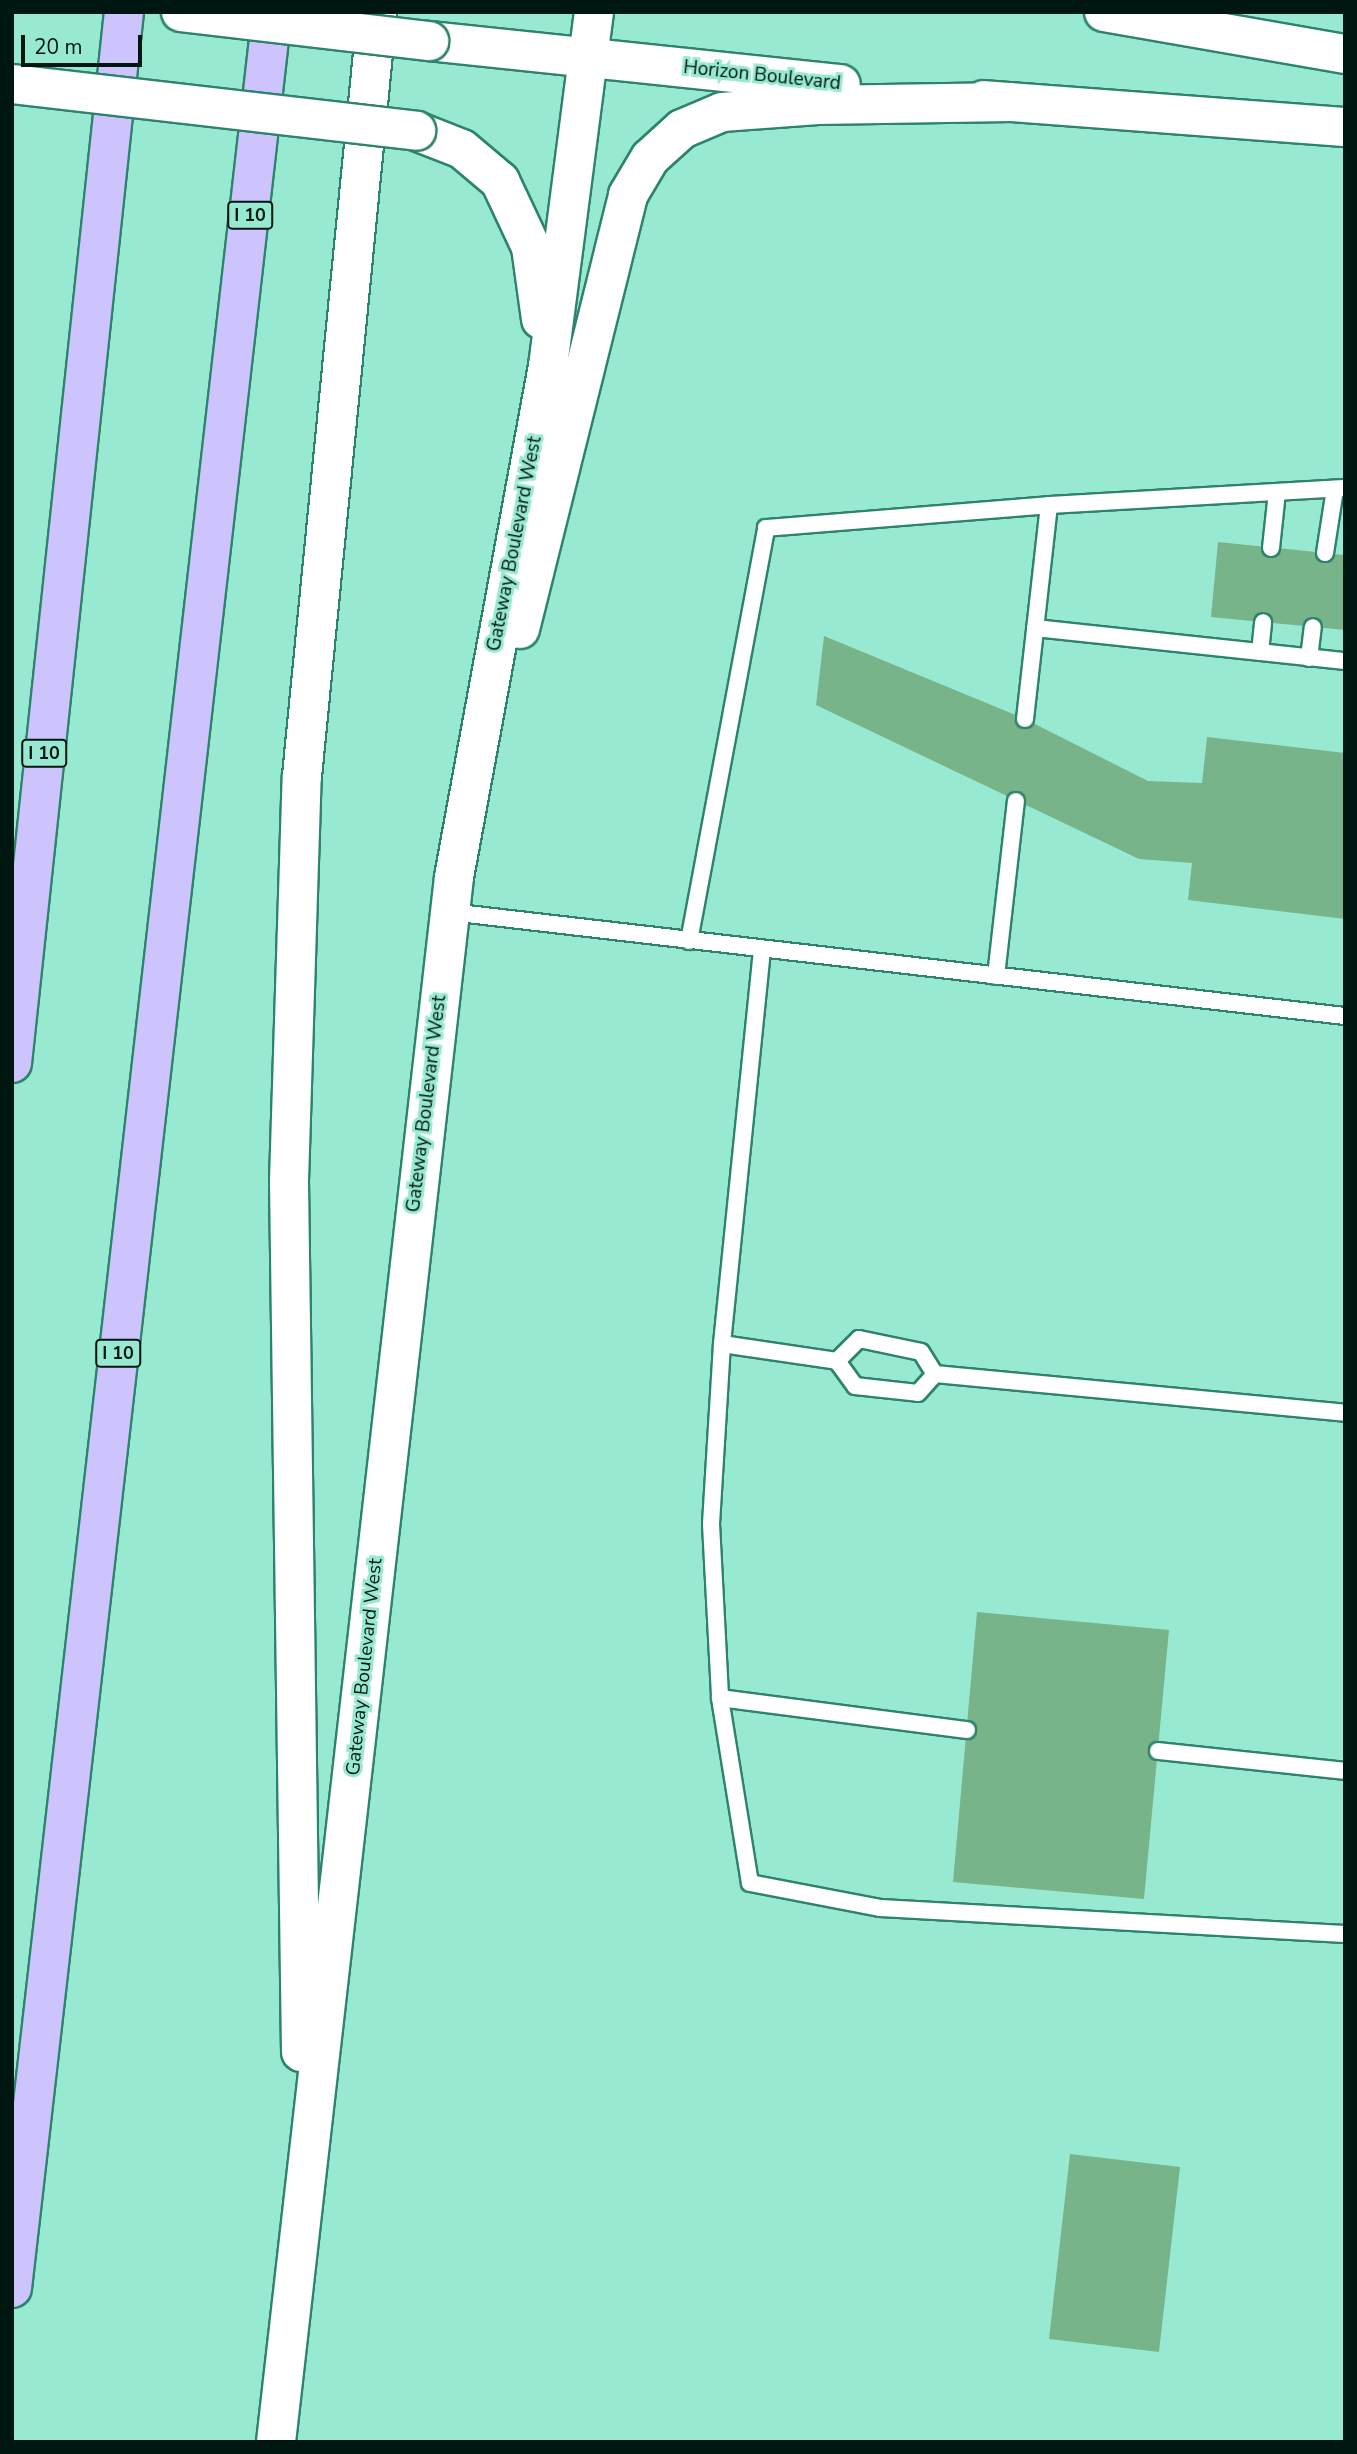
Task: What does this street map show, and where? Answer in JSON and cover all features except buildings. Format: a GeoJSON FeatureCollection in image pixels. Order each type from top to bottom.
{"type":"FeatureCollection","features":[{"type":"Feature","properties":{"kind":"highway","name":"I 10"},"geometry":{"type":"LineString","coordinates":[[12,1063],[124,12]]}},
{"type":"Feature","properties":{"kind":"highway","name":"I 10"},"geometry":{"type":"LineString","coordinates":[[12,2288],[272,12]]}},
{"type":"Feature","properties":{"kind":"main road","name":"Horizon Boulevard"},"geometry":{"type":"LineString","coordinates":[[181,12],[1009,102],[1345,127]]}},
{"type":"Feature","properties":{"kind":"main road","name":"Gateway Boulevard West"},"geometry":{"type":"LineString","coordinates":[[304,2202],[289,1181],[302,776],[377,12]]}},
{"type":"Feature","properties":{"kind":"main road","name":"Gateway Boulevard West"},"geometry":{"type":"LineString","coordinates":[[276,2442],[450,912],[468,791],[548,366],[594,12]]}},
{"type":"Feature","properties":{"kind":"main road"},"geometry":{"type":"LineString","coordinates":[[1104,12],[1345,54]]}},
{"type":"Feature","properties":{"kind":"main road"},"geometry":{"type":"LineString","coordinates":[[12,83],[415,131],[462,149],[500,181],[531,247],[548,366]]}},
{"type":"Feature","properties":{"kind":"main road"},"geometry":{"type":"LineString","coordinates":[[468,791],[536,578],[628,195],[650,158],[682,129],[722,112],[818,104],[1009,102]]}},
{"type":"Feature","properties":{"kind":"lane"},"geometry":{"type":"LineString","coordinates":[[689,941],[766,528],[1049,505],[1340,489],[1325,553]]}},
{"type":"Feature","properties":{"kind":"lane"},"geometry":{"type":"LineString","coordinates":[[1271,548],[1277,492]]}},
{"type":"Feature","properties":{"kind":"lane"},"geometry":{"type":"LineString","coordinates":[[1025,719],[1049,505]]}},
{"type":"Feature","properties":{"kind":"lane"},"geometry":{"type":"LineString","coordinates":[[1261,652],[1263,622]]}},
{"type":"Feature","properties":{"kind":"lane"},"geometry":{"type":"LineString","coordinates":[[1310,658],[1313,627]]}},
{"type":"Feature","properties":{"kind":"lane"},"geometry":{"type":"LineString","coordinates":[[1035,628],[1345,661]]}},
{"type":"Feature","properties":{"kind":"lane"},"geometry":{"type":"LineString","coordinates":[[996,976],[1016,801]]}},
{"type":"Feature","properties":{"kind":"lane"},"geometry":{"type":"LineString","coordinates":[[450,912],[1345,1016]]}},
{"type":"Feature","properties":{"kind":"lane"},"geometry":{"type":"LineString","coordinates":[[762,950],[722,1344],[711,1524],[720,1698],[750,1883],[880,1908],[1345,1934]]}},
{"type":"Feature","properties":{"kind":"lane"},"geometry":{"type":"LineString","coordinates":[[837,1361],[859,1339],[921,1352],[934,1374]]}},
{"type":"Feature","properties":{"kind":"lane"},"geometry":{"type":"LineString","coordinates":[[722,1344],[837,1361],[855,1386],[918,1393],[934,1374]]}},
{"type":"Feature","properties":{"kind":"lane"},"geometry":{"type":"LineString","coordinates":[[934,1374],[1345,1413]]}},
{"type":"Feature","properties":{"kind":"lane"},"geometry":{"type":"LineString","coordinates":[[720,1698],[967,1730]]}},
{"type":"Feature","properties":{"kind":"lane"},"geometry":{"type":"LineString","coordinates":[[1158,1751],[1345,1771]]}}]}
